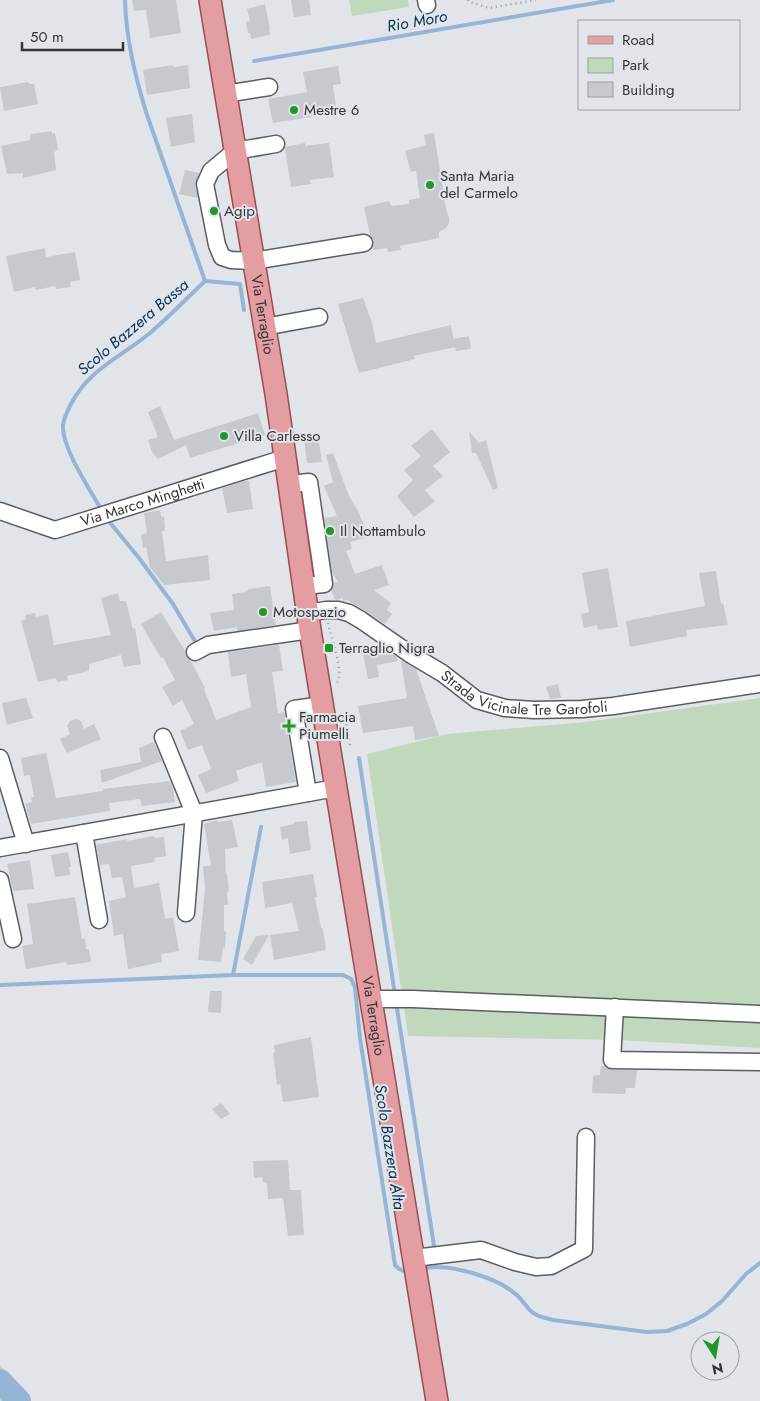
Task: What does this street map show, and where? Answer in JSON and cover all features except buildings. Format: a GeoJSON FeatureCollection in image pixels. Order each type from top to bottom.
{"type":"FeatureCollection","features":[{"type":"Feature","properties":{"kind":"main road","name":"Via Terraglio"},"geometry":{"type":"LineString","coordinates":[[210,0],[285,458],[336,788],[386,999],[424,1262],[437,1401]]}},
{"type":"Feature","properties":{"kind":"street"},"geometry":{"type":"LineString","coordinates":[[225,94],[269,87]]}},
{"type":"Feature","properties":{"kind":"street"},"geometry":{"type":"LineString","coordinates":[[276,144],[235,151],[211,171],[205,184],[217,244],[222,257],[230,260],[253,260],[364,243]]}},
{"type":"Feature","properties":{"kind":"street"},"geometry":{"type":"LineString","coordinates":[[264,327],[319,317]]}},
{"type":"Feature","properties":{"kind":"street","name":"Via Marco Minghetti"},"geometry":{"type":"LineString","coordinates":[[0,511],[55,530],[285,458]]}},
{"type":"Feature","properties":{"kind":"street","name":"Strada Vicinale Tre Garofoli"},"geometry":{"type":"LineString","coordinates":[[309,621],[326,610],[338,610],[348,613],[442,673],[477,700],[505,708],[534,710],[582,709],[760,684]]}},
{"type":"Feature","properties":{"kind":"street"},"geometry":{"type":"LineString","coordinates":[[195,652],[208,645],[309,621]]}},
{"type":"Feature","properties":{"kind":"street"},"geometry":{"type":"LineString","coordinates":[[308,793],[294,709],[323,705]]}},
{"type":"Feature","properties":{"kind":"street"},"geometry":{"type":"LineString","coordinates":[[163,737],[194,813],[186,913]]}},
{"type":"Feature","properties":{"kind":"street"},"geometry":{"type":"LineString","coordinates":[[0,758],[26,844]]}},
{"type":"Feature","properties":{"kind":"street"},"geometry":{"type":"LineString","coordinates":[[0,848],[336,788]]}},
{"type":"Feature","properties":{"kind":"street"},"geometry":{"type":"LineString","coordinates":[[84,833],[99,920]]}},
{"type":"Feature","properties":{"kind":"street"},"geometry":{"type":"LineString","coordinates":[[0,880],[13,939]]}},
{"type":"Feature","properties":{"kind":"street"},"geometry":{"type":"LineString","coordinates":[[386,999],[760,1014]]}},
{"type":"Feature","properties":{"kind":"street"},"geometry":{"type":"LineString","coordinates":[[615,1007],[612,1060],[760,1062]]}},
{"type":"Feature","properties":{"kind":"street"},"geometry":{"type":"LineString","coordinates":[[424,1262],[481,1250],[536,1267],[551,1266],[584,1248],[586,1137]]}},
{"type":"Feature","properties":{"kind":"path"},"geometry":{"type":"LineString","coordinates":[[468,0],[469,2],[489,8],[536,0]]}},
{"type":"Feature","properties":{"kind":"green space"},"geometry":{"type":"Polygon","coordinates":[[[349,0],[408,0],[409,7],[352,16],[349,0]]]}},
{"type":"Feature","properties":{"kind":"green space"},"geometry":{"type":"Polygon","coordinates":[[[760,698],[760,1048],[619,1040],[408,1036],[367,754],[448,734],[586,722],[760,698]]]}},
{"type":"Feature","properties":{"kind":"green space"},"geometry":{"type":"Polygon","coordinates":[[[0,1365],[29,1401],[0,1401],[0,1365]]]}},
{"type":"Feature","properties":{"kind":"waterway","name":"Rio Moro"},"geometry":{"type":"LineString","coordinates":[[102,511],[78,469],[67,445],[63,425],[66,414],[78,392],[96,372],[150,333],[205,281],[142,98],[129,43],[125,0]]}},
{"type":"Feature","properties":{"kind":"waterway","name":"Rio Moro"},"geometry":{"type":"LineString","coordinates":[[254,61],[613,0]]}},
{"type":"Feature","properties":{"kind":"waterway","name":"Rio Moro"},"geometry":{"type":"LineString","coordinates":[[205,281],[240,284],[244,310]]}},
{"type":"Feature","properties":{"kind":"waterway","name":"Scolo Bazzera Bassa"},"geometry":{"type":"LineString","coordinates":[[107,519],[173,604],[196,643]]}},
{"type":"Feature","properties":{"kind":"waterway"},"geometry":{"type":"LineString","coordinates":[[359,758],[395,995]]}},
{"type":"Feature","properties":{"kind":"waterway","name":"Scolo Bazzera Bassa"},"geometry":{"type":"LineString","coordinates":[[233,975],[261,827]]}},
{"type":"Feature","properties":{"kind":"waterway","name":"Scolo Bazzera Alta"},"geometry":{"type":"LineString","coordinates":[[0,985],[233,975],[343,975],[351,979],[355,987],[360,1038],[395,1265],[401,1270],[409,1271]]}},
{"type":"Feature","properties":{"kind":"waterway"},"geometry":{"type":"LineString","coordinates":[[396,1002],[435,1252]]}},
{"type":"Feature","properties":{"kind":"waterway","name":"Scolo Bazzera Alta"},"geometry":{"type":"LineString","coordinates":[[421,1269],[445,1268],[466,1271],[487,1278],[506,1287],[518,1296],[532,1312],[545,1318],[647,1332],[667,1331],[687,1324],[706,1314],[722,1301],[746,1274],[760,1263]]}},
{"type":"Feature","properties":{"kind":"waterway"},"geometry":{"type":"LineString","coordinates":[[0,1381],[19,1401]]}},
{"type":"Feature","properties":{"kind":"place","name":"Mestre 6"},"geometry":{"type":"Point","coordinates":[294,110]}},
{"type":"Feature","properties":{"kind":"place","name":"Santa Maria del Carmelo"},"geometry":{"type":"Point","coordinates":[430,185]}},
{"type":"Feature","properties":{"kind":"place","name":"Agip"},"geometry":{"type":"Point","coordinates":[214,211]}},
{"type":"Feature","properties":{"kind":"place","name":"Villa Carlesso"},"geometry":{"type":"Point","coordinates":[224,436]}},
{"type":"Feature","properties":{"kind":"place","name":"Il Nottambulo"},"geometry":{"type":"Point","coordinates":[330,531]}},
{"type":"Feature","properties":{"kind":"place","name":"Motospazio"},"geometry":{"type":"Point","coordinates":[263,612]}},
{"type":"Feature","properties":{"kind":"place","name":"Terraglio Nigra"},"geometry":{"type":"Point","coordinates":[329,648]}},
{"type":"Feature","properties":{"kind":"place","name":"Farmacia Piumelli"},"geometry":{"type":"Point","coordinates":[289,726]}}]}
